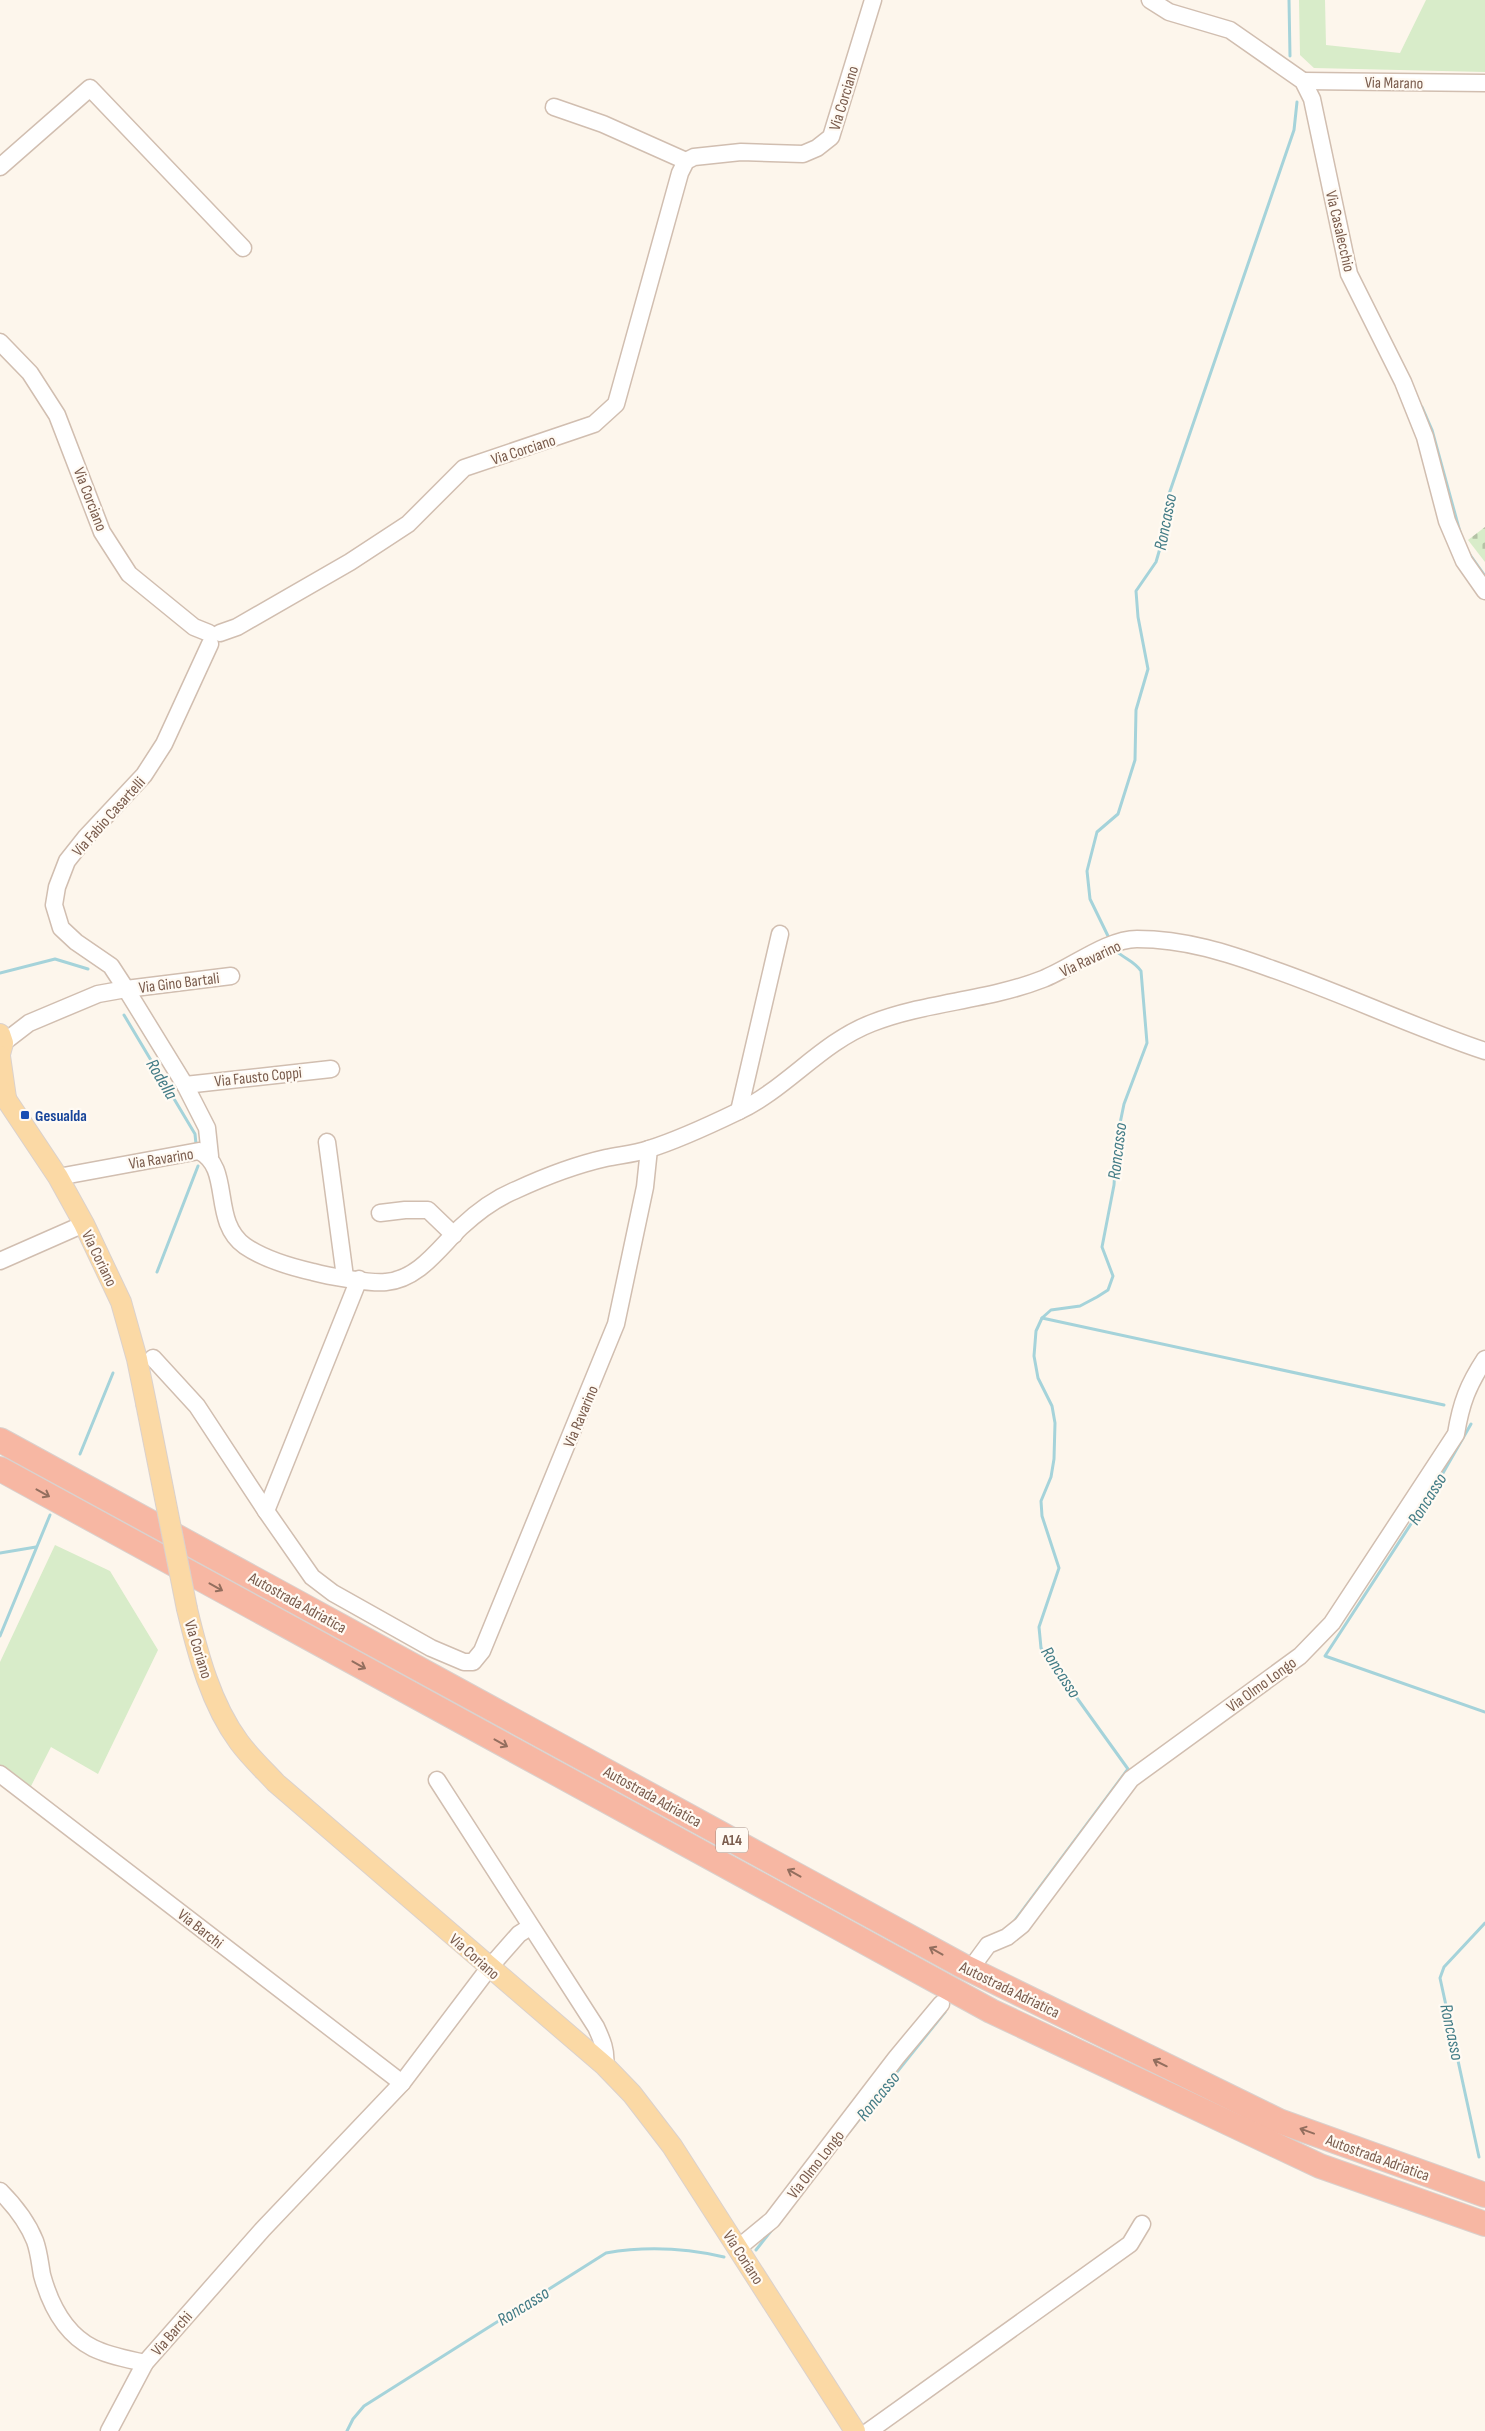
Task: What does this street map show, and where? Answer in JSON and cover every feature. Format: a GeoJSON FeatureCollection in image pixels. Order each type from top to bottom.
{"type":"FeatureCollection","features":[{"type":"Feature","properties":{"kind":"highway","name":"Autostrada Adriatica"},"geometry":{"type":"LineString","coordinates":[[0,1440],[963,1966],[1279,2121],[1485,2195]]}},
{"type":"Feature","properties":{"kind":"highway","name":"Autostrada Adriatica"},"geometry":{"type":"LineString","coordinates":[[0,1469],[991,2011],[1320,2166],[1485,2224]]}},
{"type":"Feature","properties":{"kind":"main road","name":"Via Coriano"},"geometry":{"type":"LineString","coordinates":[[1,1043],[3,1094],[58,1176],[122,1302],[137,1360],[187,1609],[197,1649],[213,1695],[239,1742],[276,1783],[605,2066],[632,2094],[672,2146],[855,2431]]}},
{"type":"Feature","properties":{"kind":"street","name":"Via Corciano"},"geometry":{"type":"LineString","coordinates":[[0,342],[30,374],[57,415],[102,532],[130,574],[194,627],[213,637],[236,627],[350,562],[408,524],[464,468],[594,424],[616,404],[680,173],[686,161],[694,157],[741,152],[803,154],[817,148],[831,137],[873,0]]}},
{"type":"Feature","properties":{"kind":"street","name":"Via Casalecchio"},"geometry":{"type":"LineString","coordinates":[[1150,0],[1168,12],[1230,30],[1302,81],[1312,99],[1349,274],[1403,382],[1425,437],[1448,521],[1464,561],[1485,591]]}},
{"type":"Feature","properties":{"kind":"street","name":"Via Marano"},"geometry":{"type":"LineString","coordinates":[[1302,81],[1485,83]]}},
{"type":"Feature","properties":{"kind":"street"},"geometry":{"type":"LineString","coordinates":[[0,167],[90,88],[243,248]]}},
{"type":"Feature","properties":{"kind":"street"},"geometry":{"type":"LineString","coordinates":[[554,107],[603,124],[686,161]]}},
{"type":"Feature","properties":{"kind":"street","name":"Via Fabio Casartelli"},"geometry":{"type":"LineString","coordinates":[[210,1156],[207,1128],[186,1085],[111,966],[76,942],[61,928],[54,905],[57,887],[68,861],[86,837],[144,775],[164,744],[213,637]]}},
{"type":"Feature","properties":{"kind":"street"},"geometry":{"type":"LineString","coordinates":[[739,1111],[780,934]]}},
{"type":"Feature","properties":{"kind":"street","name":"Via Ravarino"},"geometry":{"type":"LineString","coordinates":[[58,1176],[185,1152],[200,1151],[210,1156],[218,1174],[224,1218],[232,1232],[243,1245],[292,1267],[318,1274],[383,1283],[403,1279],[435,1255],[454,1235],[490,1204],[512,1191],[587,1163],[649,1149],[739,1111],[778,1089],[830,1045],[872,1023],[936,1006],[999,994],[1030,984],[1064,971],[1104,948],[1131,939],[1167,940],[1212,948],[1297,978],[1432,1034],[1485,1052]]}},
{"type":"Feature","properties":{"kind":"street","name":"Via Gino Bartali"},"geometry":{"type":"LineString","coordinates":[[126,989],[231,976]]}},
{"type":"Feature","properties":{"kind":"street","name":"Via Coriano"},"geometry":{"type":"LineString","coordinates":[[1,1043],[28,1023],[98,994],[126,989]]}},
{"type":"Feature","properties":{"kind":"street","name":"Via Fausto Coppi"},"geometry":{"type":"LineString","coordinates":[[186,1085],[331,1069]]}},
{"type":"Feature","properties":{"kind":"street"},"geometry":{"type":"LineString","coordinates":[[266,1512],[352,1278],[327,1142]]}},
{"type":"Feature","properties":{"kind":"street","name":"Via Ravarino"},"geometry":{"type":"LineString","coordinates":[[266,1512],[312,1577],[333,1593],[431,1648],[464,1662],[473,1662],[482,1651],[610,1342],[621,1309],[645,1187],[649,1149]]}},
{"type":"Feature","properties":{"kind":"street"},"geometry":{"type":"LineString","coordinates":[[380,1213],[428,1210],[454,1235]]}},
{"type":"Feature","properties":{"kind":"street"},"geometry":{"type":"LineString","coordinates":[[0,1260],[84,1224]]}},
{"type":"Feature","properties":{"kind":"street"},"geometry":{"type":"LineString","coordinates":[[153,1358],[197,1406],[266,1512]]}},
{"type":"Feature","properties":{"kind":"street","name":"Via Olmo Longo"},"geometry":{"type":"LineString","coordinates":[[977,1960],[988,1946],[1007,1938],[1022,1925],[1132,1779],[1300,1656],[1332,1623],[1456,1434],[1460,1407],[1470,1382],[1485,1359]]}},
{"type":"Feature","properties":{"kind":"street","name":"Via Barchi"},"geometry":{"type":"LineString","coordinates":[[0,1774],[402,2083]]}},
{"type":"Feature","properties":{"kind":"street"},"geometry":{"type":"LineString","coordinates":[[437,1780],[596,2027],[604,2044],[605,2066]]}},
{"type":"Feature","properties":{"kind":"street","name":"Via Barchi"},"geometry":{"type":"LineString","coordinates":[[109,2431],[145,2363],[263,2229],[402,2083],[489,1968],[519,1934],[530,1927]]}},
{"type":"Feature","properties":{"kind":"street","name":"Via Olmo Longo"},"geometry":{"type":"LineString","coordinates":[[738,2248],[772,2220],[896,2058],[942,2004]]}},
{"type":"Feature","properties":{"kind":"street","name":"Via Barchi"},"geometry":{"type":"LineString","coordinates":[[0,2191],[16,2207],[35,2243],[50,2301],[62,2321],[92,2347],[145,2363]]}},
{"type":"Feature","properties":{"kind":"street"},"geometry":{"type":"LineString","coordinates":[[869,2431],[1130,2244],[1142,2224]]}},
{"type":"Feature","properties":{"kind":"green space"},"geometry":{"type":"Polygon","coordinates":[[[1299,0],[1325,0],[1326,45],[1400,53],[1426,0],[1485,0],[1485,72],[1314,68],[1300,55],[1299,0]]]}},
{"type":"Feature","properties":{"kind":"green space"},"geometry":{"type":"Polygon","coordinates":[[[1485,527],[1485,562],[1468,540],[1485,527]]]}},
{"type":"Feature","properties":{"kind":"green space"},"geometry":{"type":"Polygon","coordinates":[[[55,1545],[110,1571],[158,1650],[98,1774],[51,1747],[29,1790],[0,1769],[0,1662],[55,1545]]]}},
{"type":"Feature","properties":{"kind":"waterway","name":"Roncasso"},"geometry":{"type":"LineString","coordinates":[[1289,0],[1290,56]]}},
{"type":"Feature","properties":{"kind":"waterway","name":"Roncasso"},"geometry":{"type":"LineString","coordinates":[[1108,936],[1090,899],[1087,871],[1097,832],[1118,814],[1135,760],[1136,710],[1148,669],[1138,617],[1136,591],[1156,562],[1163,538],[1168,497],[1294,130],[1297,102]]}},
{"type":"Feature","properties":{"kind":"waterway","name":"Roncasso"},"geometry":{"type":"LineString","coordinates":[[1422,407],[1432,430],[1460,532]]}},
{"type":"Feature","properties":{"kind":"waterway","name":"Roncasso"},"geometry":{"type":"LineString","coordinates":[[1468,552],[1485,576]]}},
{"type":"Feature","properties":{"kind":"waterway","name":"Roncasso"},"geometry":{"type":"LineString","coordinates":[[1013,1923],[1128,1769],[1041,1648],[1039,1627],[1059,1568],[1042,1516],[1041,1501],[1051,1477],[1054,1459],[1055,1423],[1052,1406],[1038,1378],[1034,1356],[1036,1331],[1042,1318],[1051,1310],[1080,1306],[1097,1297],[1108,1290],[1113,1276],[1102,1247],[1114,1185],[1117,1138],[1124,1104],[1147,1043],[1141,971],[1116,951]]}},
{"type":"Feature","properties":{"kind":"waterway","name":"Rodella"},"geometry":{"type":"LineString","coordinates":[[0,973],[55,959],[88,969]]}},
{"type":"Feature","properties":{"kind":"waterway","name":"Rodella"},"geometry":{"type":"LineString","coordinates":[[124,1015],[195,1134],[196,1144]]}},
{"type":"Feature","properties":{"kind":"waterway","name":"Rodella"},"geometry":{"type":"LineString","coordinates":[[157,1272],[198,1166]]}},
{"type":"Feature","properties":{"kind":"waterway","name":"Roncasso"},"geometry":{"type":"LineString","coordinates":[[1042,1318],[1444,1405]]}},
{"type":"Feature","properties":{"kind":"waterway","name":"Rodella"},"geometry":{"type":"LineString","coordinates":[[80,1454],[113,1373]]}},
{"type":"Feature","properties":{"kind":"waterway","name":"Roncasso"},"geometry":{"type":"LineString","coordinates":[[1471,1424],[1435,1487],[1325,1656],[1485,1712]]}},
{"type":"Feature","properties":{"kind":"waterway","name":"Rodella"},"geometry":{"type":"LineString","coordinates":[[0,1636],[50,1515]]}},
{"type":"Feature","properties":{"kind":"waterway","name":"Rodella"},"geometry":{"type":"LineString","coordinates":[[0,1553],[36,1547]]}},
{"type":"Feature","properties":{"kind":"waterway","name":"Roncasso"},"geometry":{"type":"LineString","coordinates":[[1479,2157],[1440,1978],[1444,1967],[1485,1923]]}},
{"type":"Feature","properties":{"kind":"waterway","name":"Roncasso"},"geometry":{"type":"LineString","coordinates":[[849,2132],[945,2012]]}},
{"type":"Feature","properties":{"kind":"waterway","name":"Roncasso"},"geometry":{"type":"LineString","coordinates":[[756,2250],[771,2231]]}},
{"type":"Feature","properties":{"kind":"waterway","name":"Roncasso"},"geometry":{"type":"LineString","coordinates":[[347,2431],[353,2419],[364,2406],[606,2253],[636,2249],[665,2249],[724,2257]]}},
{"type":"Feature","properties":{"kind":"place","name":"Gesualda"},"geometry":{"type":"Point","coordinates":[25,1115]}}]}
